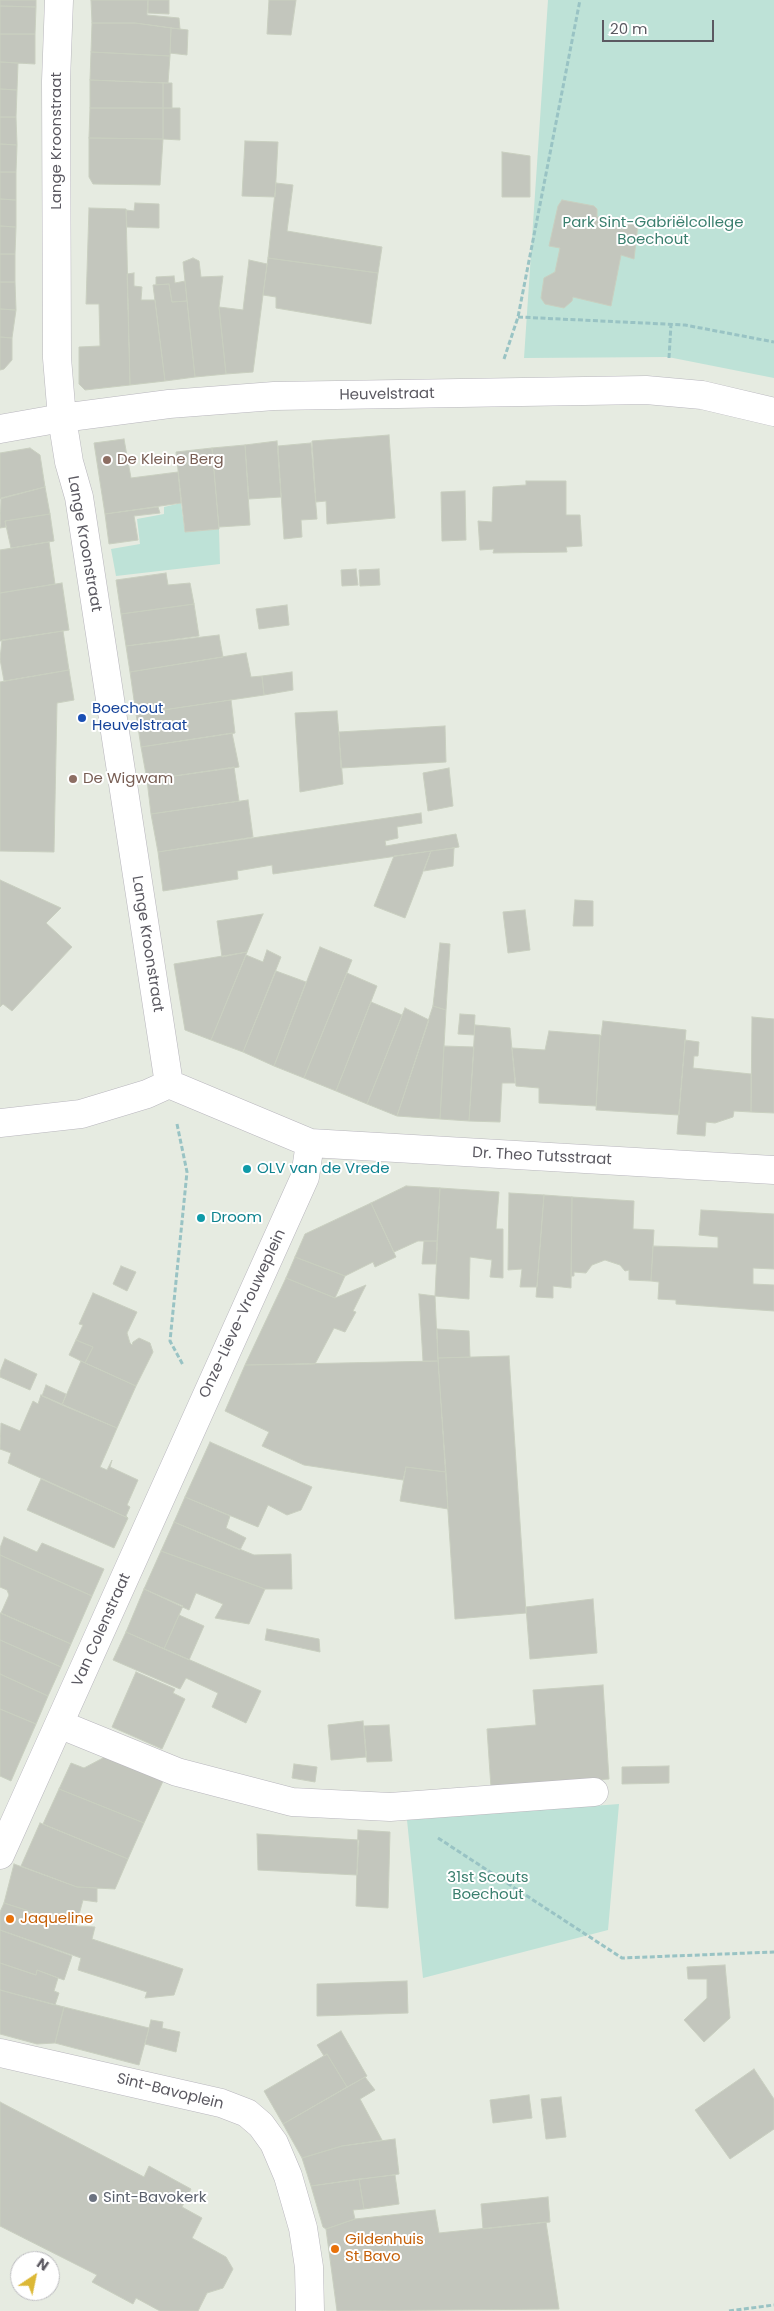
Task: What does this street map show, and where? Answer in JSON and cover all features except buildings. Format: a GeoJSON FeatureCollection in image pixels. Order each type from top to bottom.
{"type":"FeatureCollection","features":[{"type":"Feature","properties":{"kind":"street","name":"Lange Kroonstraat"},"geometry":{"type":"LineString","coordinates":[[59,0],[56,81],[57,358],[62,418],[69,462],[79,496],[169,1084]]}},
{"type":"Feature","properties":{"kind":"street","name":"Heuvelstraat"},"geometry":{"type":"LineString","coordinates":[[0,429],[62,418],[169,404],[274,396],[646,390],[702,395],[774,412]]}},
{"type":"Feature","properties":{"kind":"street"},"geometry":{"type":"LineString","coordinates":[[0,1123],[81,1114],[146,1094],[169,1084],[310,1143]]}},
{"type":"Feature","properties":{"kind":"street","name":"Dr. Theo Tutsstraat"},"geometry":{"type":"LineString","coordinates":[[310,1143],[774,1170]]}},
{"type":"Feature","properties":{"kind":"street","name":"Onze-Lieve-Vrouweplein"},"geometry":{"type":"LineString","coordinates":[[203,1404],[305,1177],[310,1143]]}},
{"type":"Feature","properties":{"kind":"street","name":"Van Colenstraat"},"geometry":{"type":"LineString","coordinates":[[0,1856],[203,1404]]}},
{"type":"Feature","properties":{"kind":"street"},"geometry":{"type":"LineString","coordinates":[[59,1724],[177,1772],[292,1802],[390,1807],[594,1792]]}},
{"type":"Feature","properties":{"kind":"street","name":"Sint-Bavoplein"},"geometry":{"type":"LineString","coordinates":[[0,2053],[221,2103],[247,2113],[261,2125],[274,2143],[288,2176],[304,2228],[309,2267],[310,2311]]}},
{"type":"Feature","properties":{"kind":"path"},"geometry":{"type":"LineString","coordinates":[[492,393],[518,317],[580,0]]}},
{"type":"Feature","properties":{"kind":"path"},"geometry":{"type":"LineString","coordinates":[[518,317],[685,325],[774,342]]}},
{"type":"Feature","properties":{"kind":"path","name":"Onze-Lieve-Vrouweplein"},"geometry":{"type":"LineString","coordinates":[[169,1084],[187,1172],[170,1342],[203,1404]]}},
{"type":"Feature","properties":{"kind":"path"},"geometry":{"type":"LineString","coordinates":[[390,1807],[622,1958],[774,1952]]}},
{"type":"Feature","properties":{"kind":"path"},"geometry":{"type":"LineString","coordinates":[[729,2311],[774,2306]]}},
{"type":"Feature","properties":{"kind":"green space","name":"Park Sint-Gabriëlcollege Boechout"},"geometry":{"type":"Polygon","coordinates":[[[548,0],[774,0],[774,378],[668,357],[524,358],[548,0]]]}},
{"type":"Feature","properties":{"kind":"green space"},"geometry":{"type":"Polygon","coordinates":[[[181,503],[185,532],[219,529],[220,564],[116,576],[111,549],[140,544],[137,519],[164,514],[164,507],[181,503]]]}},
{"type":"Feature","properties":{"kind":"green space","name":"31st Scouts Boechout"},"geometry":{"type":"Polygon","coordinates":[[[619,1804],[608,1930],[423,1978],[407,1820],[619,1804]]]}},
{"type":"Feature","properties":{"kind":"place","name":"De Kleine Berg"},"geometry":{"type":"Point","coordinates":[107,460]}},
{"type":"Feature","properties":{"kind":"place","name":"Boechout Heuvelstraat"},"geometry":{"type":"Point","coordinates":[82,718]}},
{"type":"Feature","properties":{"kind":"place","name":"De Wigwam"},"geometry":{"type":"Point","coordinates":[73,779]}},
{"type":"Feature","properties":{"kind":"place","name":"OLV van de Vrede"},"geometry":{"type":"Point","coordinates":[247,1169]}},
{"type":"Feature","properties":{"kind":"place","name":"Droom"},"geometry":{"type":"Point","coordinates":[201,1218]}},
{"type":"Feature","properties":{"kind":"place","name":"Jaqueline"},"geometry":{"type":"Point","coordinates":[10,1919]}},
{"type":"Feature","properties":{"kind":"place","name":"Sint-Bavokerk"},"geometry":{"type":"Point","coordinates":[93,2198]}},
{"type":"Feature","properties":{"kind":"place","name":"Gildenhuis St Bavo"},"geometry":{"type":"Point","coordinates":[335,2249]}}]}
